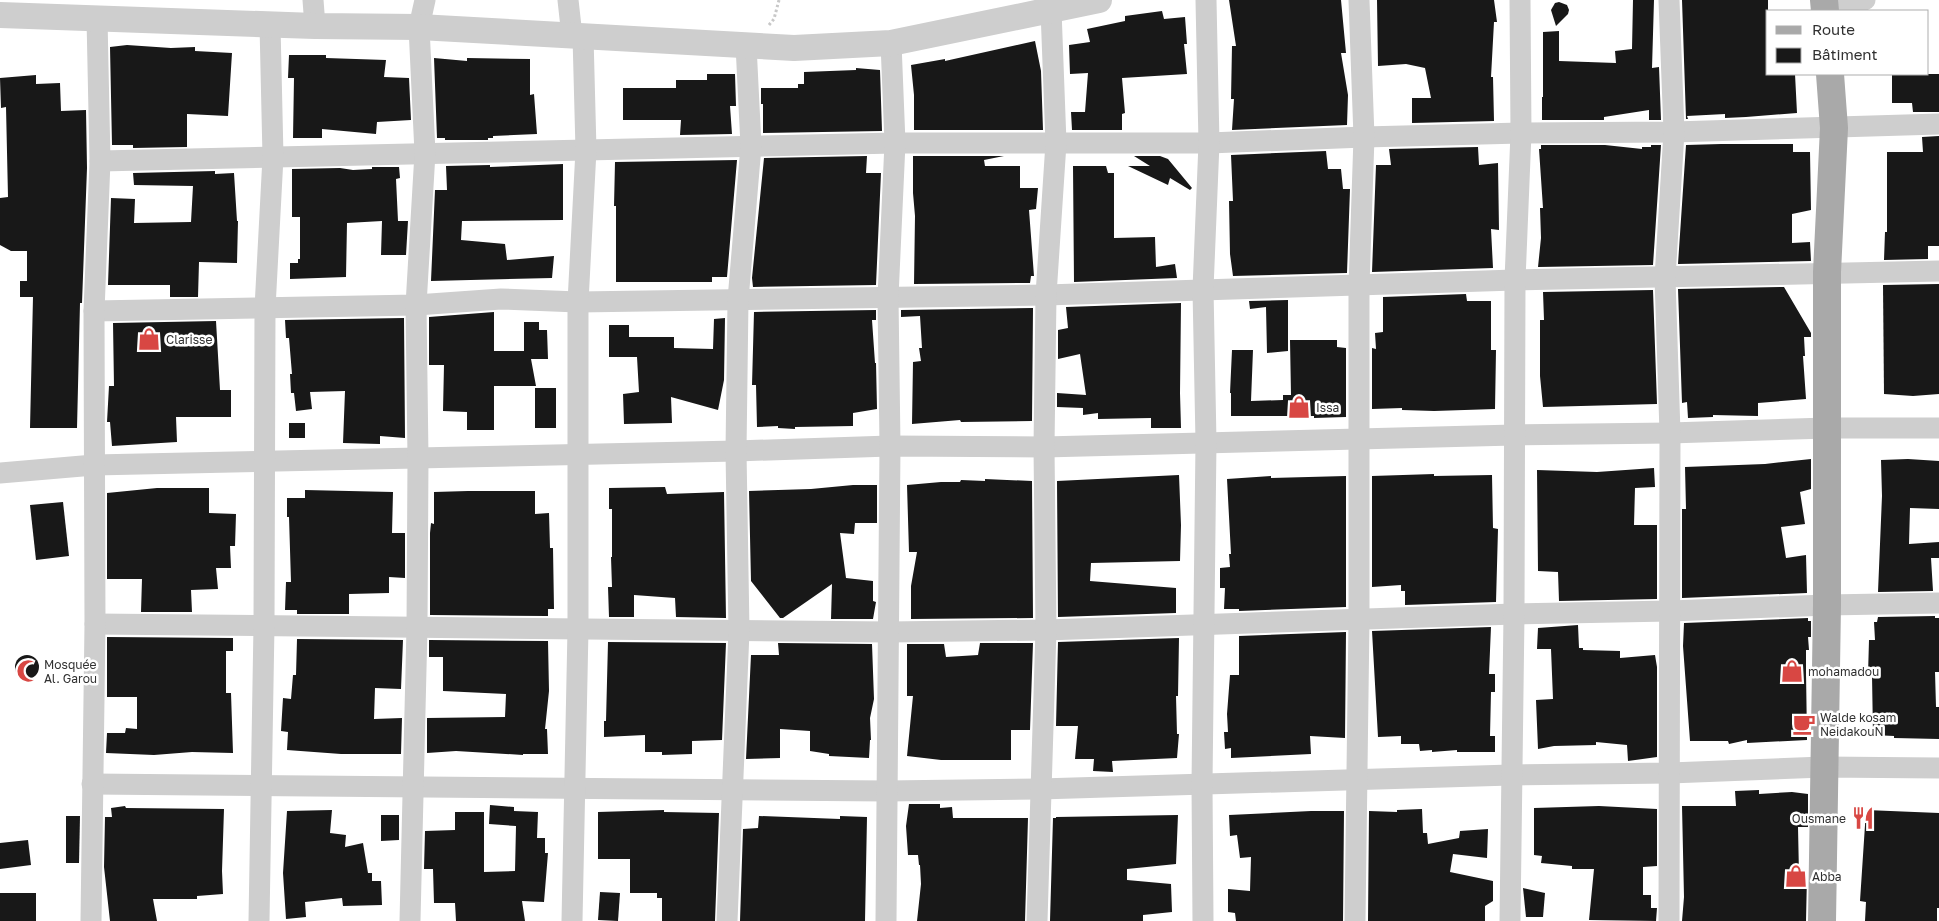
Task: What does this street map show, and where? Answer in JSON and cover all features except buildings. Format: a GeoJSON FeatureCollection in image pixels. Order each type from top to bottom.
{"type":"FeatureCollection","features":[{"type":"Feature","properties":{"kind":"main road"},"geometry":{"type":"LineString","coordinates":[[1822,921],[1827,605],[1827,272],[1834,128],[1830,75]]}},
{"type":"Feature","properties":{"kind":"street"},"geometry":{"type":"LineString","coordinates":[[313,0],[315,26]]}},
{"type":"Feature","properties":{"kind":"street"},"geometry":{"type":"LineString","coordinates":[[410,921],[418,458],[416,305],[426,153],[419,28],[425,0]]}},
{"type":"Feature","properties":{"kind":"street"},"geometry":{"type":"LineString","coordinates":[[568,0],[577,36],[586,150],[578,302],[578,629],[572,921]]}},
{"type":"Feature","properties":{"kind":"street"},"geometry":{"type":"LineString","coordinates":[[0,14],[270,25],[419,28],[794,48],[891,43],[1057,5],[1099,0]]}},
{"type":"Feature","properties":{"kind":"street"},"geometry":{"type":"LineString","coordinates":[[1203,921],[1202,784],[1206,442],[1203,290],[1208,143],[1206,0]]}},
{"type":"Feature","properties":{"kind":"street"},"geometry":{"type":"LineString","coordinates":[[1355,921],[1359,620],[1359,286],[1364,137],[1359,0]]}},
{"type":"Feature","properties":{"kind":"street"},"geometry":{"type":"LineString","coordinates":[[1510,921],[1514,614],[1515,280],[1522,133],[1520,0]]}},
{"type":"Feature","properties":{"kind":"street"},"geometry":{"type":"LineString","coordinates":[[1668,921],[1670,433],[1665,278],[1674,132],[1669,0]]}},
{"type":"Feature","properties":{"kind":"street"},"geometry":{"type":"LineString","coordinates":[[1825,7],[1865,0]]}},
{"type":"Feature","properties":{"kind":"street"},"geometry":{"type":"LineString","coordinates":[[1037,921],[1046,630],[1044,446],[1046,294],[1056,143],[1057,5]]}},
{"type":"Feature","properties":{"kind":"street"},"geometry":{"type":"LineString","coordinates":[[91,921],[95,624],[94,311],[100,160],[97,18]]}},
{"type":"Feature","properties":{"kind":"street"},"geometry":{"type":"LineString","coordinates":[[259,921],[264,625],[265,308],[273,157],[270,25]]}},
{"type":"Feature","properties":{"kind":"street"},"geometry":{"type":"LineString","coordinates":[[886,921],[890,446],[888,297],[895,143],[891,43]]}},
{"type":"Feature","properties":{"kind":"street"},"geometry":{"type":"LineString","coordinates":[[727,921],[739,631],[736,451],[738,300],[751,146],[746,45]]}},
{"type":"Feature","properties":{"kind":"street"},"geometry":{"type":"LineString","coordinates":[[100,160],[895,143],[1208,143],[1364,137],[1674,132],[1939,124]]}},
{"type":"Feature","properties":{"kind":"street"},"geometry":{"type":"LineString","coordinates":[[94,311],[416,305],[501,299],[578,302],[1046,294],[1515,280],[1939,271]]}},
{"type":"Feature","properties":{"kind":"street"},"geometry":{"type":"LineString","coordinates":[[0,473],[94,465],[578,455],[890,446],[1044,446],[1827,428],[1939,428]]}},
{"type":"Feature","properties":{"kind":"street"},"geometry":{"type":"LineString","coordinates":[[95,624],[889,632],[1046,630],[1514,614],[1670,612],[1827,605],[1939,603]]}},
{"type":"Feature","properties":{"kind":"street"},"geometry":{"type":"LineString","coordinates":[[92,784],[887,791],[1040,789],[1511,775],[1670,773],[1823,767],[1939,768]]}},
{"type":"Feature","properties":{"kind":"place","name":"Clarisse"},"geometry":{"type":"Point","coordinates":[149,339]}},
{"type":"Feature","properties":{"kind":"place","name":"Issa"},"geometry":{"type":"Point","coordinates":[1299,407]}},
{"type":"Feature","properties":{"kind":"place","name":"Mosquée Al. Garou"},"geometry":{"type":"Point","coordinates":[28,671]}},
{"type":"Feature","properties":{"kind":"place","name":"mohamadou"},"geometry":{"type":"Point","coordinates":[1792,671]}},
{"type":"Feature","properties":{"kind":"place","name":"Walde kosam NeidakouN"},"geometry":{"type":"Point","coordinates":[1804,724]}},
{"type":"Feature","properties":{"kind":"place","name":"Ousmane"},"geometry":{"type":"Point","coordinates":[1863,818]}},
{"type":"Feature","properties":{"kind":"place","name":"Abba"},"geometry":{"type":"Point","coordinates":[1796,876]}}]}
